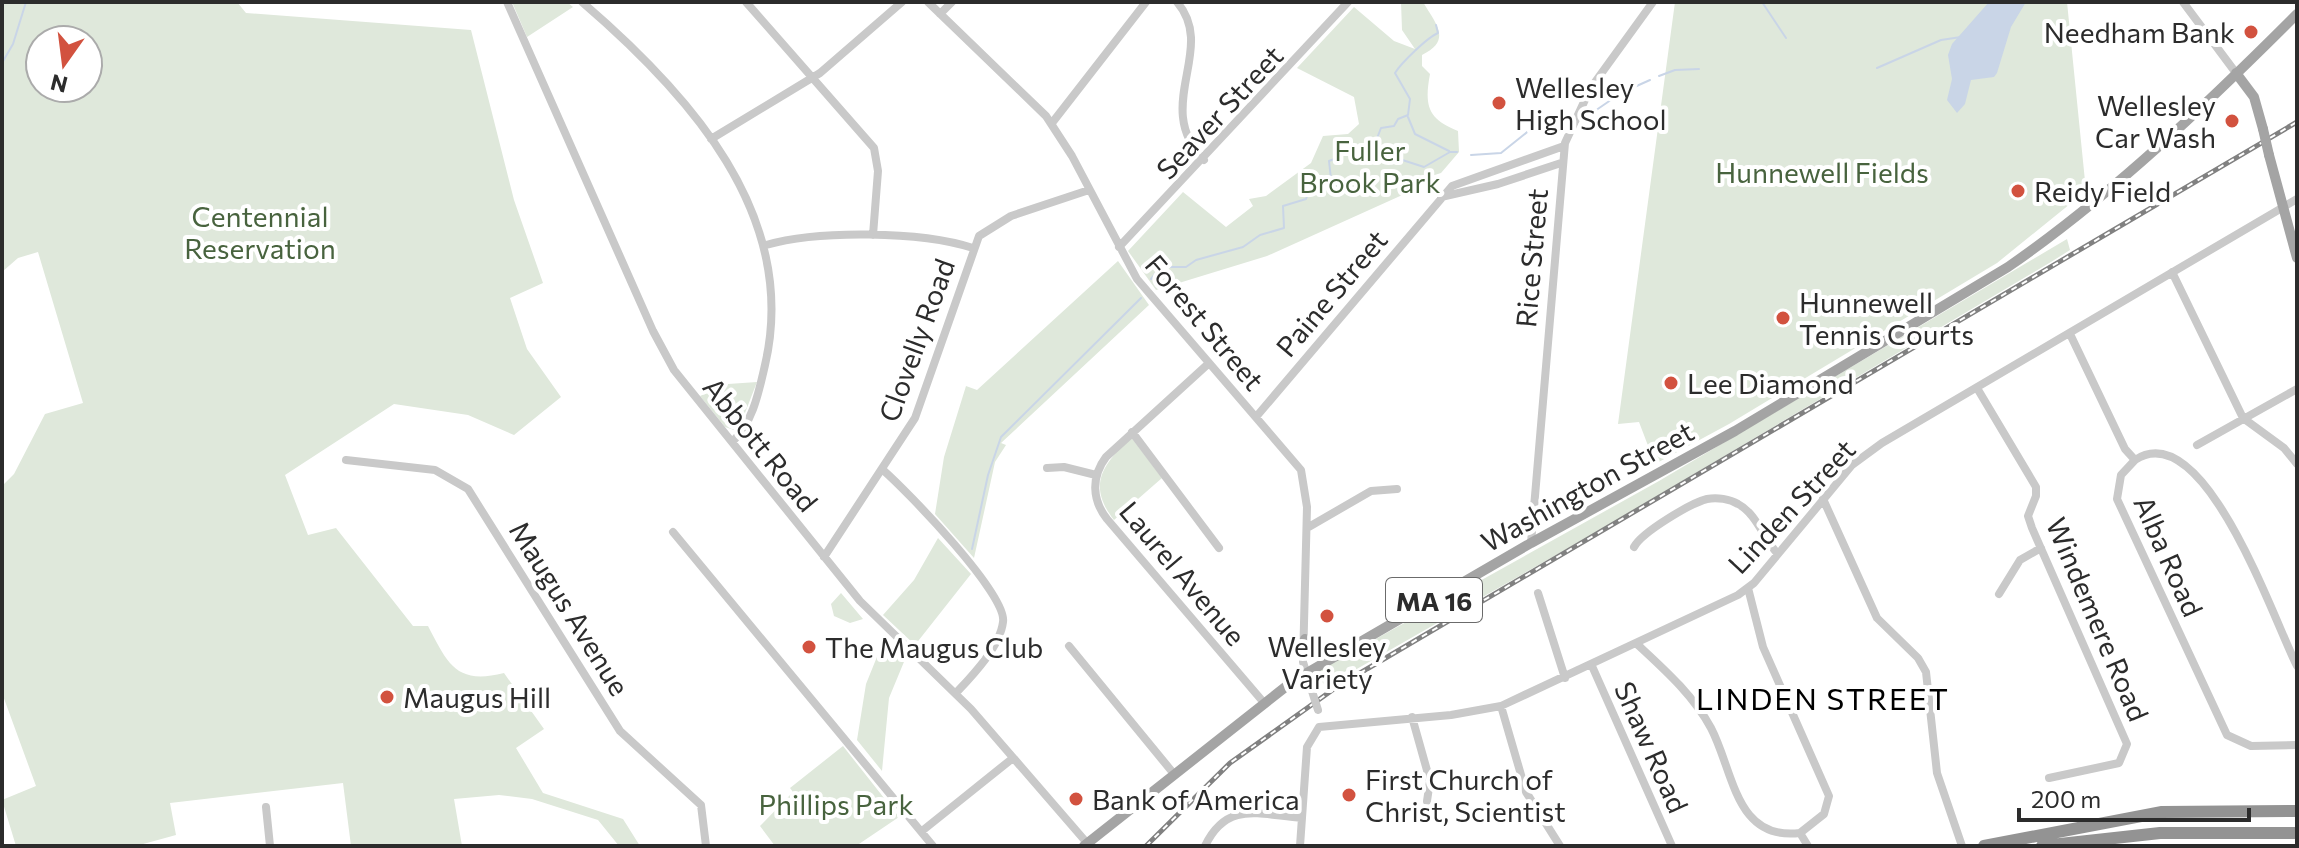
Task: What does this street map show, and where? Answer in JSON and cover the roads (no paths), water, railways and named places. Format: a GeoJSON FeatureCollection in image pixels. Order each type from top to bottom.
{"type":"FeatureCollection","features":[{"type":"Feature","properties":{"kind":"highway"},"geometry":{"type":"LineString","coordinates":[[1984,846],[2162,812],[2297,811]]}},
{"type":"Feature","properties":{"kind":"highway"},"geometry":{"type":"LineString","coordinates":[[2042,846],[2160,833],[2297,833]]}},
{"type":"Feature","properties":{"kind":"main road","name":"Washington Street"},"geometry":{"type":"LineString","coordinates":[[1086,845],[1308,673],[1531,543],[1735,431],[2008,267],[2103,192],[2297,14]]}},
{"type":"Feature","properties":{"kind":"main road"},"geometry":{"type":"LineString","coordinates":[[2236,73],[2252,93],[2297,258]]}},
{"type":"Feature","properties":{"kind":"main road"},"geometry":{"type":"LineString","coordinates":[[1305,639],[1316,652],[1336,656]]}},
{"type":"Feature","properties":{"kind":"street","name":"Abbott Road"},"geometry":{"type":"LineString","coordinates":[[507,2],[657,340],[684,384],[882,624],[956,693],[1086,845]]}},
{"type":"Feature","properties":{"kind":"street"},"geometry":{"type":"LineString","coordinates":[[582,2],[661,80],[711,139],[745,193],[766,245],[773,291],[771,338],[754,406],[732,442]]}},
{"type":"Feature","properties":{"kind":"street"},"geometry":{"type":"LineString","coordinates":[[746,2],[876,154],[878,171],[873,235]]}},
{"type":"Feature","properties":{"kind":"street"},"geometry":{"type":"LineString","coordinates":[[711,139],[813,78],[902,2]]}},
{"type":"Feature","properties":{"kind":"street","name":"Forest Street"},"geometry":{"type":"LineString","coordinates":[[928,2],[1052,123],[1137,279],[1301,470],[1306,489],[1307,528],[1303,662],[1324,724]]}},
{"type":"Feature","properties":{"kind":"street"},"geometry":{"type":"LineString","coordinates":[[940,14],[952,2]]}},
{"type":"Feature","properties":{"kind":"street"},"geometry":{"type":"LineString","coordinates":[[1052,123],[1146,2]]}},
{"type":"Feature","properties":{"kind":"street"},"geometry":{"type":"LineString","coordinates":[[1177,2],[1188,20],[1190,38],[1181,115],[1189,140],[1204,160]]}},
{"type":"Feature","properties":{"kind":"street","name":"Seaver Street"},"geometry":{"type":"LineString","coordinates":[[1119,247],[1204,160],[1348,2]]}},
{"type":"Feature","properties":{"kind":"street","name":"Rice Street"},"geometry":{"type":"LineString","coordinates":[[1531,543],[1564,146],[1574,117],[1590,89],[1653,2]]}},
{"type":"Feature","properties":{"kind":"street"},"geometry":{"type":"LineString","coordinates":[[2183,2],[2236,73]]}},
{"type":"Feature","properties":{"kind":"street","name":"Paine Street"},"geometry":{"type":"LineString","coordinates":[[1256,417],[1440,197],[1462,180],[1564,146]]}},
{"type":"Feature","properties":{"kind":"street"},"geometry":{"type":"LineString","coordinates":[[1440,197],[1498,184],[1561,163]]}},
{"type":"Feature","properties":{"kind":"street","name":"Clovelly Road"},"geometry":{"type":"LineString","coordinates":[[824,557],[883,470],[920,406],[973,248],[982,233],[1005,218],[1089,190]]}},
{"type":"Feature","properties":{"kind":"street","name":"Linden Street"},"geometry":{"type":"LineString","coordinates":[[1324,724],[1501,706],[1638,645],[1748,588],[1862,457],[2297,199]]}},
{"type":"Feature","properties":{"kind":"street"},"geometry":{"type":"LineString","coordinates":[[766,245],[815,236],[873,235],[973,248]]}},
{"type":"Feature","properties":{"kind":"street"},"geometry":{"type":"LineString","coordinates":[[2172,272],[2243,418],[2284,448],[2297,464]]}},
{"type":"Feature","properties":{"kind":"street","name":"Alba Road"},"geometry":{"type":"LineString","coordinates":[[2070,334],[2125,449],[2135,460],[2121,475],[2117,499],[2227,735],[2237,743],[2251,746],[2297,745]]}},
{"type":"Feature","properties":{"kind":"street"},"geometry":{"type":"LineString","coordinates":[[1047,468],[1064,467],[1096,475],[1106,457],[1208,364]]}},
{"type":"Feature","properties":{"kind":"street","name":"Windemere Road"},"geometry":{"type":"LineString","coordinates":[[1977,388],[2036,487],[2035,503],[2028,516],[2127,744],[2119,763],[2049,778]]}},
{"type":"Feature","properties":{"kind":"street"},"geometry":{"type":"LineString","coordinates":[[2197,445],[2297,389]]}},
{"type":"Feature","properties":{"kind":"street"},"geometry":{"type":"LineString","coordinates":[[1132,432],[1219,548]]}},
{"type":"Feature","properties":{"kind":"street"},"geometry":{"type":"LineString","coordinates":[[2135,460],[2154,453],[2177,459],[2217,502],[2242,540],[2297,666]]}},
{"type":"Feature","properties":{"kind":"street","name":"Maugus Avenue"},"geometry":{"type":"LineString","coordinates":[[346,460],[435,470],[468,489],[620,731],[701,805],[706,846]]}},
{"type":"Feature","properties":{"kind":"street"},"geometry":{"type":"LineString","coordinates":[[883,470],[987,583],[1002,609],[1004,622],[999,633],[956,693]]}},
{"type":"Feature","properties":{"kind":"street","name":"Laurel Avenue"},"geometry":{"type":"LineString","coordinates":[[1096,475],[1096,498],[1104,515],[1265,704]]}},
{"type":"Feature","properties":{"kind":"street"},"geometry":{"type":"LineString","coordinates":[[1307,528],[1371,491],[1397,489]]}},
{"type":"Feature","properties":{"kind":"street"},"geometry":{"type":"LineString","coordinates":[[1634,547],[1644,535],[1684,511],[1707,499],[1721,499],[1737,503],[1748,511],[1777,553]]}},
{"type":"Feature","properties":{"kind":"street"},"geometry":{"type":"LineString","coordinates":[[1823,499],[1877,618],[1918,658],[1926,672],[1937,773],[1962,846]]}},
{"type":"Feature","properties":{"kind":"street"},"geometry":{"type":"LineString","coordinates":[[673,532],[933,846]]}},
{"type":"Feature","properties":{"kind":"street"},"geometry":{"type":"LineString","coordinates":[[1999,594],[2020,560],[2041,548]]}},
{"type":"Feature","properties":{"kind":"street"},"geometry":{"type":"LineString","coordinates":[[1638,645],[1688,695],[1711,728],[1747,813],[1758,827],[1773,833],[1800,833],[1824,814],[1829,796],[1763,647],[1748,588]]}},
{"type":"Feature","properties":{"kind":"street"},"geometry":{"type":"LineString","coordinates":[[1538,593],[1565,678]]}},
{"type":"Feature","properties":{"kind":"street"},"geometry":{"type":"LineString","coordinates":[[1069,646],[1174,774]]}},
{"type":"Feature","properties":{"kind":"street","name":"Shaw Road"},"geometry":{"type":"LineString","coordinates":[[1592,666],[1672,846]]}},
{"type":"Feature","properties":{"kind":"street"},"geometry":{"type":"LineString","coordinates":[[1501,706],[1526,792],[1560,846]]}},
{"type":"Feature","properties":{"kind":"street"},"geometry":{"type":"LineString","coordinates":[[1412,717],[1430,781],[1427,801]]}},
{"type":"Feature","properties":{"kind":"street"},"geometry":{"type":"LineString","coordinates":[[1300,846],[1307,747],[1311,735],[1324,724]]}},
{"type":"Feature","properties":{"kind":"street"},"geometry":{"type":"LineString","coordinates":[[922,831],[1013,758]]}},
{"type":"Feature","properties":{"kind":"street"},"geometry":{"type":"LineString","coordinates":[[266,807],[270,846]]}},
{"type":"Feature","properties":{"kind":"street"},"geometry":{"type":"LineString","coordinates":[[1205,846],[1219,823],[1239,814],[1302,818]]}},
{"type":"Feature","properties":{"kind":"street"},"geometry":{"type":"LineString","coordinates":[[1800,833],[1808,846]]}},
{"type":"Feature","properties":{"kind":"water"},"geometry":{"type":"Polygon","coordinates":[[[1989,2],[2026,2],[2011,27],[1997,73],[1994,77],[1971,80],[1965,104],[1957,113],[1947,100],[1952,79],[1948,55],[1952,44],[1989,2]]]}},
{"type":"Feature","properties":{"kind":"waterway"},"geometry":{"type":"LineString","coordinates":[[2,63],[13,44],[26,2]]}},
{"type":"Feature","properties":{"kind":"waterway"},"geometry":{"type":"LineString","coordinates":[[1762,2],[1786,38]]}},
{"type":"Feature","properties":{"kind":"waterway"},"geometry":{"type":"LineString","coordinates":[[1374,146],[1381,128],[1394,126],[1398,119],[1408,115],[1410,99],[1395,73],[1415,51],[1438,33],[1436,25]]}},
{"type":"Feature","properties":{"kind":"waterway"},"geometry":{"type":"LineString","coordinates":[[1877,68],[1941,40],[1961,37]]}},
{"type":"Feature","properties":{"kind":"waterway"},"geometry":{"type":"LineString","coordinates":[[1659,76],[1675,70],[1699,69]]}},
{"type":"Feature","properties":{"kind":"waterway"},"geometry":{"type":"LineString","coordinates":[[1589,115],[1621,93],[1650,80]]}},
{"type":"Feature","properties":{"kind":"waterway"},"geometry":{"type":"LineString","coordinates":[[1408,117],[1415,134],[1449,151]]}},
{"type":"Feature","properties":{"kind":"waterway"},"geometry":{"type":"LineString","coordinates":[[1471,155],[1501,153],[1531,129],[1559,120]]}},
{"type":"Feature","properties":{"kind":"waterway"},"geometry":{"type":"LineString","coordinates":[[1151,279],[1161,267],[1186,267],[1196,260],[1243,247],[1260,235],[1284,228],[1283,206],[1306,199],[1311,186],[1331,179],[1329,161],[1337,158],[1342,147],[1368,144],[1390,156],[1424,167],[1450,152],[1457,152]]}},
{"type":"Feature","properties":{"kind":"waterway"},"geometry":{"type":"LineString","coordinates":[[972,549],[988,475],[1001,437],[1141,298]]}},
{"type":"Feature","properties":{"kind":"railway"},"geometry":{"type":"LineString","coordinates":[[1146,846],[1230,763],[1338,686],[2297,122]]}},
{"type":"Feature","properties":{"kind":"place","name":"Needham Bank"},"geometry":{"type":"Point","coordinates":[2251,32]}},
{"type":"Feature","properties":{"kind":"place","name":"Wellesley High School"},"geometry":{"type":"Point","coordinates":[1499,103]}},
{"type":"Feature","properties":{"kind":"place","name":"Wellesley Car Wash"},"geometry":{"type":"Point","coordinates":[2232,121]}},
{"type":"Feature","properties":{"kind":"place","name":"Reidy Field"},"geometry":{"type":"Point","coordinates":[2018,191]}},
{"type":"Feature","properties":{"kind":"place","name":"Hunnewell Tennis Courts"},"geometry":{"type":"Point","coordinates":[1783,318]}},
{"type":"Feature","properties":{"kind":"place","name":"Lee Diamond"},"geometry":{"type":"Point","coordinates":[1671,383]}},
{"type":"Feature","properties":{"kind":"place","name":"Wellesley Variety"},"geometry":{"type":"Point","coordinates":[1327,616]}},
{"type":"Feature","properties":{"kind":"place","name":"The Maugus Club"},"geometry":{"type":"Point","coordinates":[809,647]}},
{"type":"Feature","properties":{"kind":"place","name":"Maugus Hill"},"geometry":{"type":"Point","coordinates":[387,697]}},
{"type":"Feature","properties":{"kind":"place","name":"First Church of Christ, Scientist"},"geometry":{"type":"Point","coordinates":[1349,795]}},
{"type":"Feature","properties":{"kind":"place","name":"Bank of America"},"geometry":{"type":"Point","coordinates":[1076,799]}},
{"type":"Feature","properties":{"kind":"district","name":"LINDEN STREET"},"geometry":{"type":"Point","coordinates":[1823,697]}},
{"type":"Feature","properties":{"kind":"park label","name":"Fuller Brook Park"},"geometry":{"type":"Point","coordinates":[1370,166]}},
{"type":"Feature","properties":{"kind":"park label","name":"Hunnewell Fields"},"geometry":{"type":"Point","coordinates":[1822,172]}},
{"type":"Feature","properties":{"kind":"park label","name":"Centennial Reservation"},"geometry":{"type":"Point","coordinates":[260,232]}},
{"type":"Feature","properties":{"kind":"park label","name":"Phillips Park"},"geometry":{"type":"Point","coordinates":[836,804]}}]}
